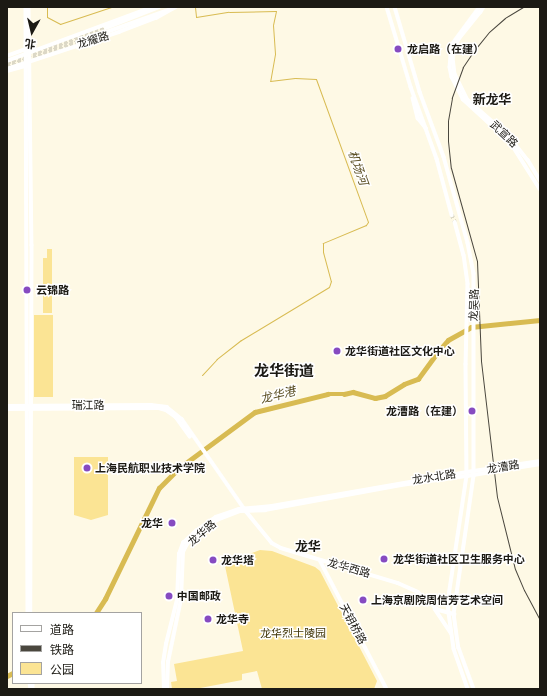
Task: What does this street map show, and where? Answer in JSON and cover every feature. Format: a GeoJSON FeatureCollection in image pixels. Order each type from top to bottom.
{"type":"FeatureCollection","features":[{"type":"Feature","properties":{"kind":"main road"},"geometry":{"type":"LineString","coordinates":[[28,7],[27,63],[32,238],[29,407],[29,612]]}},
{"type":"Feature","properties":{"kind":"main road","name":"龙耀路"},"geometry":{"type":"LineString","coordinates":[[7,58],[152,7]]}},
{"type":"Feature","properties":{"kind":"main road"},"geometry":{"type":"LineString","coordinates":[[159,7],[106,30],[176,7]]}},
{"type":"Feature","properties":{"kind":"main road","name":"龙耀路"},"geometry":{"type":"LineString","coordinates":[[7,71],[127,29],[156,18],[176,7]]}},
{"type":"Feature","properties":{"kind":"main road"},"geometry":{"type":"LineString","coordinates":[[387,7],[411,87],[418,118],[427,129],[452,214]]}},
{"type":"Feature","properties":{"kind":"main road","name":"龙吴路"},"geometry":{"type":"LineString","coordinates":[[395,7],[420,92],[444,157],[471,253],[475,295],[472,352],[474,474],[454,614]]}},
{"type":"Feature","properties":{"kind":"main road"},"geometry":{"type":"LineString","coordinates":[[480,7],[452,45],[450,62],[452,77],[463,99],[511,142],[540,189]]}},
{"type":"Feature","properties":{"kind":"main road","name":"武宣路"},"geometry":{"type":"LineString","coordinates":[[484,7],[460,38],[454,49],[453,58],[455,74],[467,99],[509,136],[528,160],[540,180]]}},
{"type":"Feature","properties":{"kind":"main road","name":"龙吴路"},"geometry":{"type":"LineString","coordinates":[[449,613],[448,604],[467,474],[467,269],[455,222]]}},
{"type":"Feature","properties":{"kind":"main road","name":"瑞江路"},"geometry":{"type":"LineString","coordinates":[[7,407],[151,408],[167,410]]}},
{"type":"Feature","properties":{"kind":"main road","name":"龙华西路"},"geometry":{"type":"LineString","coordinates":[[167,410],[182,419],[245,510],[264,534],[276,546],[398,582],[418,592],[439,610],[454,614]]}},
{"type":"Feature","properties":{"kind":"main road","name":"龙华西路"},"geometry":{"type":"LineString","coordinates":[[175,414],[193,440],[198,444]]}},
{"type":"Feature","properties":{"kind":"main road","name":"龙漕路"},"geometry":{"type":"LineString","coordinates":[[474,474],[540,461]]}},
{"type":"Feature","properties":{"kind":"main road","name":"龙漕路"},"geometry":{"type":"LineString","coordinates":[[467,474],[540,464]]}},
{"type":"Feature","properties":{"kind":"main road","name":"龙水北路"},"geometry":{"type":"LineString","coordinates":[[400,483],[467,474]]}},
{"type":"Feature","properties":{"kind":"main road","name":"龙水北路"},"geometry":{"type":"LineString","coordinates":[[408,484],[467,474]]}},
{"type":"Feature","properties":{"kind":"main road","name":"龙华路"},"geometry":{"type":"LineString","coordinates":[[166,689],[163,663],[177,600],[178,560],[181,548],[189,537],[216,517],[245,510],[400,483]]}},
{"type":"Feature","properties":{"kind":"main road","name":"龙华路"},"geometry":{"type":"LineString","coordinates":[[245,510],[265,510],[408,484]]}},
{"type":"Feature","properties":{"kind":"main road","name":"天钥桥路"},"geometry":{"type":"LineString","coordinates":[[320,560],[387,689]]}},
{"type":"Feature","properties":{"kind":"main road"},"geometry":{"type":"LineString","coordinates":[[432,604],[451,634]]}},
{"type":"Feature","properties":{"kind":"main road"},"geometry":{"type":"LineString","coordinates":[[449,613],[451,634],[458,664],[468,689]]}},
{"type":"Feature","properties":{"kind":"main road"},"geometry":{"type":"LineString","coordinates":[[454,614],[459,648],[474,689]]}},
{"type":"Feature","properties":{"kind":"green space"},"geometry":{"type":"Polygon","coordinates":[[[47,249],[52,249],[52,313],[43,313],[43,258],[47,258],[47,249]]]}},
{"type":"Feature","properties":{"kind":"green space"},"geometry":{"type":"Polygon","coordinates":[[[34,315],[53,315],[53,397],[34,397],[34,315]]]}},
{"type":"Feature","properties":{"kind":"green space"},"geometry":{"type":"Polygon","coordinates":[[[74,457],[108,457],[108,515],[91,520],[74,515],[74,457]]]}},
{"type":"Feature","properties":{"kind":"green space","name":"龙华烈士陵园"},"geometry":{"type":"Polygon","coordinates":[[[260,550],[272,551],[315,567],[320,571],[377,681],[374,689],[262,689],[257,671],[242,674],[242,680],[195,689],[172,689],[171,682],[177,681],[174,664],[243,651],[225,566],[233,560],[260,550]]]}},
{"type":"Feature","properties":{"kind":"waterway","name":"机场河"},"geometry":{"type":"LineString","coordinates":[[47,7],[47,17],[60,24],[111,7]]}},
{"type":"Feature","properties":{"kind":"waterway","name":"机场河"},"geometry":{"type":"LineString","coordinates":[[195,7],[196,17],[229,12],[276,11],[273,25],[275,54],[270,81],[295,78],[316,79],[368,222],[366,225],[323,243],[323,252],[331,281],[329,287],[241,340],[217,359],[202,375]]}},
{"type":"Feature","properties":{"kind":"waterway","name":"龙华港"},"geometry":{"type":"LineString","coordinates":[[97,612],[105,599],[159,488],[179,468],[255,412],[328,394],[344,394],[353,392],[375,398],[385,396],[404,384],[418,379],[448,340],[471,327],[540,320]]}},
{"type":"Feature","properties":{"kind":"waterway","name":"龙华港"},"geometry":{"type":"LineString","coordinates":[[7,676],[12,674]]}},
{"type":"Feature","properties":{"kind":"tunnel"},"geometry":{"type":"LineString","coordinates":[[7,63],[106,28]]}},
{"type":"Feature","properties":{"kind":"tunnel"},"geometry":{"type":"LineString","coordinates":[[7,66],[107,32]]}},
{"type":"Feature","properties":{"kind":"tunnel"},"geometry":{"type":"LineString","coordinates":[[452,215],[455,222]]}},
{"type":"Feature","properties":{"kind":"railway"},"geometry":{"type":"LineString","coordinates":[[523,7],[505,18],[489,32],[463,67],[452,98],[448,120],[448,141],[451,168],[477,261],[481,361],[497,497],[515,569],[540,620]]}},
{"type":"Feature","properties":{"kind":"place","name":"龙启路（在建）"},"geometry":{"type":"Point","coordinates":[398,49]}},
{"type":"Feature","properties":{"kind":"place","name":"云锦路"},"geometry":{"type":"Point","coordinates":[27,290]}},
{"type":"Feature","properties":{"kind":"place","name":"龙华街道社区文化中心"},"geometry":{"type":"Point","coordinates":[337,351]}},
{"type":"Feature","properties":{"kind":"place","name":"龙漕路（在建）"},"geometry":{"type":"Point","coordinates":[472,411]}},
{"type":"Feature","properties":{"kind":"place","name":"上海民航职业技术学院"},"geometry":{"type":"Point","coordinates":[87,468]}},
{"type":"Feature","properties":{"kind":"place","name":"龙华"},"geometry":{"type":"Point","coordinates":[172,523]}},
{"type":"Feature","properties":{"kind":"place","name":"龙华街道社区卫生服务中心"},"geometry":{"type":"Point","coordinates":[384,559]}},
{"type":"Feature","properties":{"kind":"place","name":"龙华塔"},"geometry":{"type":"Point","coordinates":[213,560]}},
{"type":"Feature","properties":{"kind":"place","name":"中国邮政"},"geometry":{"type":"Point","coordinates":[169,596]}},
{"type":"Feature","properties":{"kind":"place","name":"上海京剧院周信芳艺术空间"},"geometry":{"type":"Point","coordinates":[363,600]}},
{"type":"Feature","properties":{"kind":"place","name":"龙华寺"},"geometry":{"type":"Point","coordinates":[208,619]}},
{"type":"Feature","properties":{"kind":"district","name":"新龙华"},"geometry":{"type":"Point","coordinates":[492,100]}},
{"type":"Feature","properties":{"kind":"district","name":"龙华街道"},"geometry":{"type":"Point","coordinates":[284,371]}},
{"type":"Feature","properties":{"kind":"district","name":"龙华"},"geometry":{"type":"Point","coordinates":[308,547]}}]}
